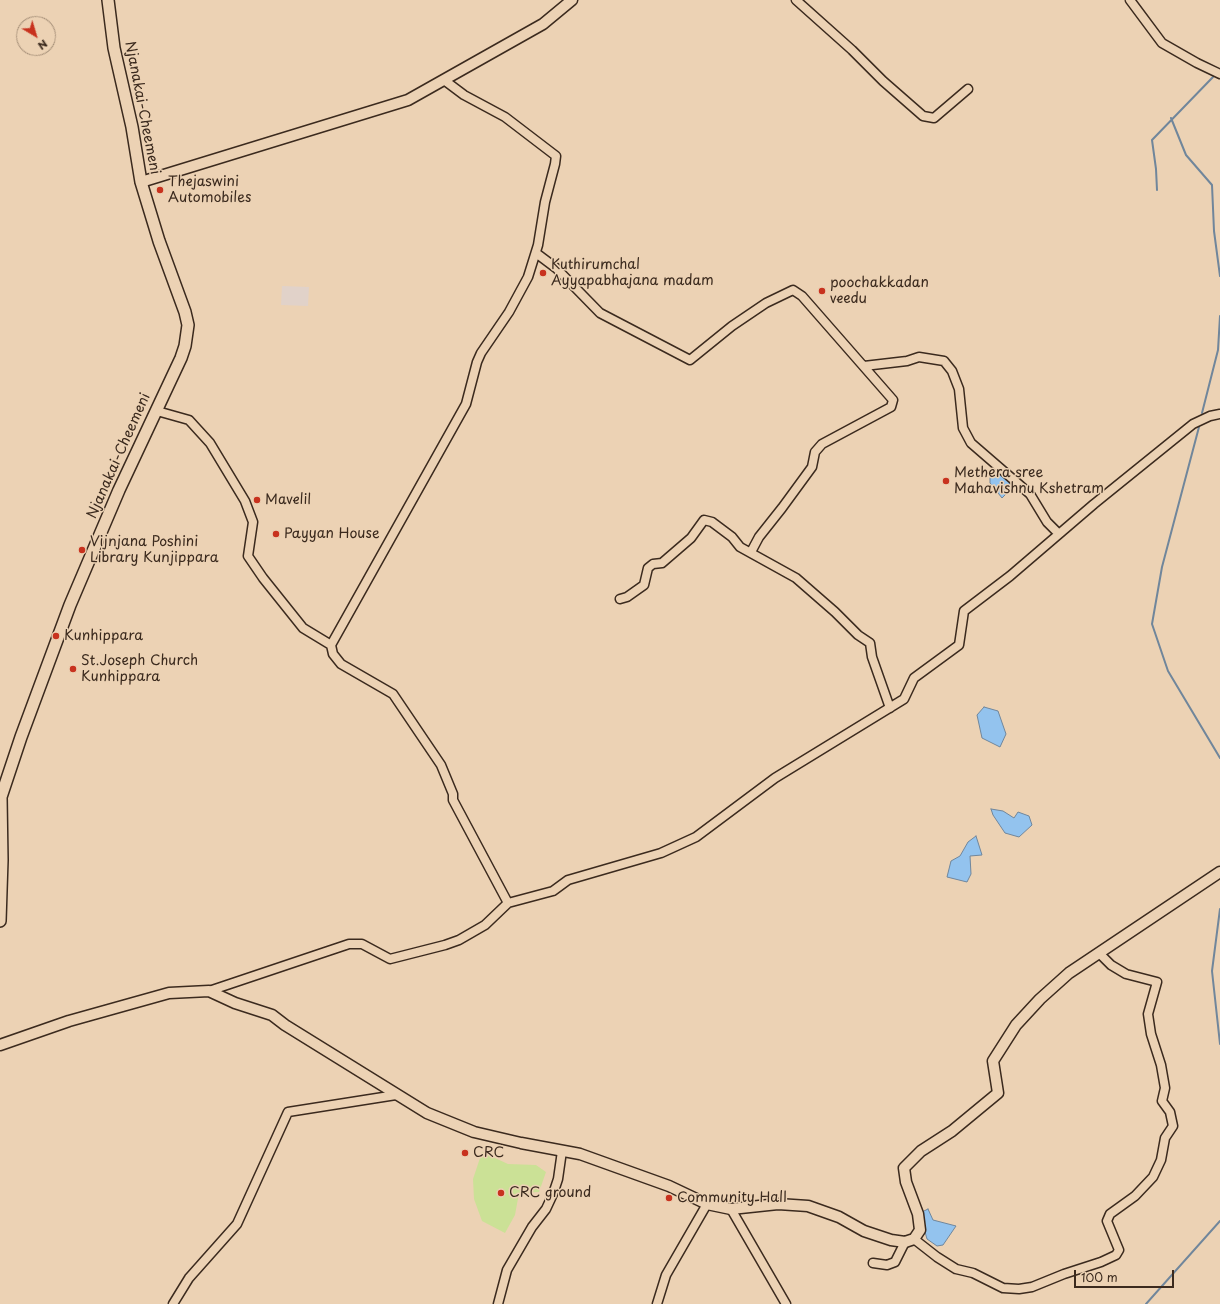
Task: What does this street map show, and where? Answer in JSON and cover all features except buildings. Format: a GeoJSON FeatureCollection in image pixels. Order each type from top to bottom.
{"type":"FeatureCollection","features":[{"type":"Feature","properties":{"kind":"main road","name":"Njanakai-Cheemeni"},"geometry":{"type":"LineString","coordinates":[[0,921],[2,860],[0,810],[2,788],[70,605],[119,490],[185,346],[188,325],[185,312],[158,241],[141,182],[132,127],[114,48],[108,0]]}},
{"type":"Feature","properties":{"kind":"street"},"geometry":{"type":"LineString","coordinates":[[141,182],[408,100],[542,24],[572,0]]}},
{"type":"Feature","properties":{"kind":"street"},"geometry":{"type":"LineString","coordinates":[[796,0],[923,116],[934,118],[968,89]]}},
{"type":"Feature","properties":{"kind":"street"},"geometry":{"type":"LineString","coordinates":[[1130,0],[1162,43],[1220,74]]}},
{"type":"Feature","properties":{"kind":"street"},"geometry":{"type":"LineString","coordinates":[[444,80],[464,95],[505,117],[556,156],[556,164],[545,202],[536,253],[528,277],[509,312],[477,362],[466,404],[331,645],[333,654],[341,664],[393,694],[441,765],[453,794],[453,800],[508,903]]}},
{"type":"Feature","properties":{"kind":"street"},"geometry":{"type":"LineString","coordinates":[[536,253],[556,268],[600,313],[690,360],[732,326],[766,303],[793,290],[802,296],[893,400],[891,407],[822,444],[815,452],[812,466],[758,537],[751,552]]}},
{"type":"Feature","properties":{"kind":"street"},"geometry":{"type":"LineString","coordinates":[[864,366],[907,361],[919,357],[944,361],[952,371],[959,389],[963,428],[971,443],[1030,494],[1047,522],[1059,534]]}},
{"type":"Feature","properties":{"kind":"street"},"geometry":{"type":"LineString","coordinates":[[156,411],[189,420],[210,443],[245,500],[254,522],[248,556],[262,578],[303,628],[331,645]]}},
{"type":"Feature","properties":{"kind":"street"},"geometry":{"type":"LineString","coordinates":[[0,1045],[102,1011],[169,993],[209,991],[349,944],[362,944],[390,959],[445,945],[459,940],[485,925],[508,903],[553,891],[568,880],[661,853],[696,837],[775,778],[904,699],[914,678],[959,645],[964,611],[1010,576],[1193,424],[1210,416],[1220,415]]}},
{"type":"Feature","properties":{"kind":"street"},"geometry":{"type":"LineString","coordinates":[[620,600],[628,597],[644,585],[648,568],[653,564],[662,563],[668,558],[691,538],[704,520],[712,522],[732,538],[740,547],[796,578],[835,612],[858,635],[870,643],[872,657],[890,708]]}},
{"type":"Feature","properties":{"kind":"street"},"geometry":{"type":"LineString","coordinates":[[873,1263],[887,1266],[895,1262],[909,1241],[920,1230],[918,1214],[906,1182],[904,1168],[921,1151],[952,1131],[998,1093],[993,1061],[1016,1025],[1040,999],[1069,973],[1220,872]]}},
{"type":"Feature","properties":{"kind":"street"},"geometry":{"type":"LineString","coordinates":[[209,991],[235,1003],[272,1015],[285,1026],[428,1113],[474,1132],[521,1144],[580,1154],[634,1172],[708,1204],[730,1209],[778,1204],[808,1206],[839,1217],[864,1231],[891,1240],[909,1241],[956,1268],[972,1273],[1003,1288],[1019,1289],[1032,1287],[1064,1274],[1101,1262],[1116,1255],[1119,1250],[1107,1222],[1110,1214],[1135,1196],[1153,1177],[1161,1160],[1165,1138],[1173,1126],[1170,1112],[1162,1101],[1165,1088],[1162,1065],[1151,1034],[1148,1014],[1157,982],[1126,974],[1111,965],[1099,953]]}},
{"type":"Feature","properties":{"kind":"street"},"geometry":{"type":"LineString","coordinates":[[173,1304],[189,1278],[237,1224],[288,1112],[396,1094]]}},
{"type":"Feature","properties":{"kind":"street"},"geometry":{"type":"LineString","coordinates":[[498,1304],[507,1270],[532,1227],[546,1209],[553,1194],[558,1179],[562,1151]]}},
{"type":"Feature","properties":{"kind":"street"},"geometry":{"type":"LineString","coordinates":[[657,1304],[666,1275],[708,1204]]}},
{"type":"Feature","properties":{"kind":"street"},"geometry":{"type":"LineString","coordinates":[[730,1209],[786,1304]]}},
{"type":"Feature","properties":{"kind":"shaded area"},"geometry":{"type":"Polygon","coordinates":[[[282,286],[309,287],[308,306],[281,305],[282,286]]]}},
{"type":"Feature","properties":{"kind":"green space","name":"CRC ground"},"geometry":{"type":"Polygon","coordinates":[[[482,1152],[508,1164],[536,1165],[546,1172],[539,1192],[519,1193],[515,1215],[505,1233],[482,1221],[474,1199],[473,1179],[482,1152]]]}},
{"type":"Feature","properties":{"kind":"water"},"geometry":{"type":"Polygon","coordinates":[[[995,470],[1007,474],[1014,486],[1002,498],[990,483],[990,472],[995,470]]]}},
{"type":"Feature","properties":{"kind":"water"},"geometry":{"type":"Polygon","coordinates":[[[984,707],[998,711],[1006,734],[1000,747],[982,738],[977,715],[984,707]]]}},
{"type":"Feature","properties":{"kind":"water"},"geometry":{"type":"Polygon","coordinates":[[[991,809],[1003,811],[1014,818],[1018,812],[1029,816],[1032,825],[1019,837],[1005,833],[993,815],[991,809]]]}},
{"type":"Feature","properties":{"kind":"water"},"geometry":{"type":"Polygon","coordinates":[[[976,836],[982,855],[970,856],[971,874],[967,882],[947,877],[951,861],[960,856],[968,842],[976,836]]]}},
{"type":"Feature","properties":{"kind":"water"},"geometry":{"type":"Polygon","coordinates":[[[928,1209],[933,1220],[956,1226],[943,1245],[937,1246],[927,1239],[922,1221],[922,1212],[928,1209]]]}},
{"type":"Feature","properties":{"kind":"waterway"},"geometry":{"type":"LineString","coordinates":[[1157,190],[1152,140],[1213,77]]}},
{"type":"Feature","properties":{"kind":"waterway"},"geometry":{"type":"LineString","coordinates":[[1171,118],[1186,155],[1212,185],[1214,231],[1220,276]]}},
{"type":"Feature","properties":{"kind":"waterway"},"geometry":{"type":"LineString","coordinates":[[1202,413],[1218,350],[1220,316]]}},
{"type":"Feature","properties":{"kind":"waterway"},"geometry":{"type":"LineString","coordinates":[[1199,427],[1162,567],[1152,624],[1168,671],[1220,758]]}},
{"type":"Feature","properties":{"kind":"waterway"},"geometry":{"type":"LineString","coordinates":[[1220,909],[1212,971],[1220,1044]]}},
{"type":"Feature","properties":{"kind":"waterway"},"geometry":{"type":"LineString","coordinates":[[1146,1304],[1220,1221]]}},
{"type":"Feature","properties":{"kind":"place","name":"Thejaswini Automobiles"},"geometry":{"type":"Point","coordinates":[160,190]}},
{"type":"Feature","properties":{"kind":"place","name":"Kuthirumchal Ayyapabhajana madam"},"geometry":{"type":"Point","coordinates":[543,273]}},
{"type":"Feature","properties":{"kind":"place","name":"poochakkadan veedu"},"geometry":{"type":"Point","coordinates":[822,291]}},
{"type":"Feature","properties":{"kind":"place","name":"Methera sree Mahavishnu Kshetram"},"geometry":{"type":"Point","coordinates":[946,481]}},
{"type":"Feature","properties":{"kind":"place","name":"Mavelil"},"geometry":{"type":"Point","coordinates":[257,500]}},
{"type":"Feature","properties":{"kind":"place","name":"Payyan House"},"geometry":{"type":"Point","coordinates":[276,534]}},
{"type":"Feature","properties":{"kind":"place","name":"Vijnjana Poshini Library Kunjippara"},"geometry":{"type":"Point","coordinates":[82,550]}},
{"type":"Feature","properties":{"kind":"place","name":"Kunhippara"},"geometry":{"type":"Point","coordinates":[56,636]}},
{"type":"Feature","properties":{"kind":"place","name":"St.Joseph Church Kunhippara"},"geometry":{"type":"Point","coordinates":[73,669]}},
{"type":"Feature","properties":{"kind":"place","name":"CRC"},"geometry":{"type":"Point","coordinates":[465,1153]}},
{"type":"Feature","properties":{"kind":"place","name":"CRC ground"},"geometry":{"type":"Point","coordinates":[501,1193]}},
{"type":"Feature","properties":{"kind":"place","name":"Community Hall"},"geometry":{"type":"Point","coordinates":[669,1198]}}]}
